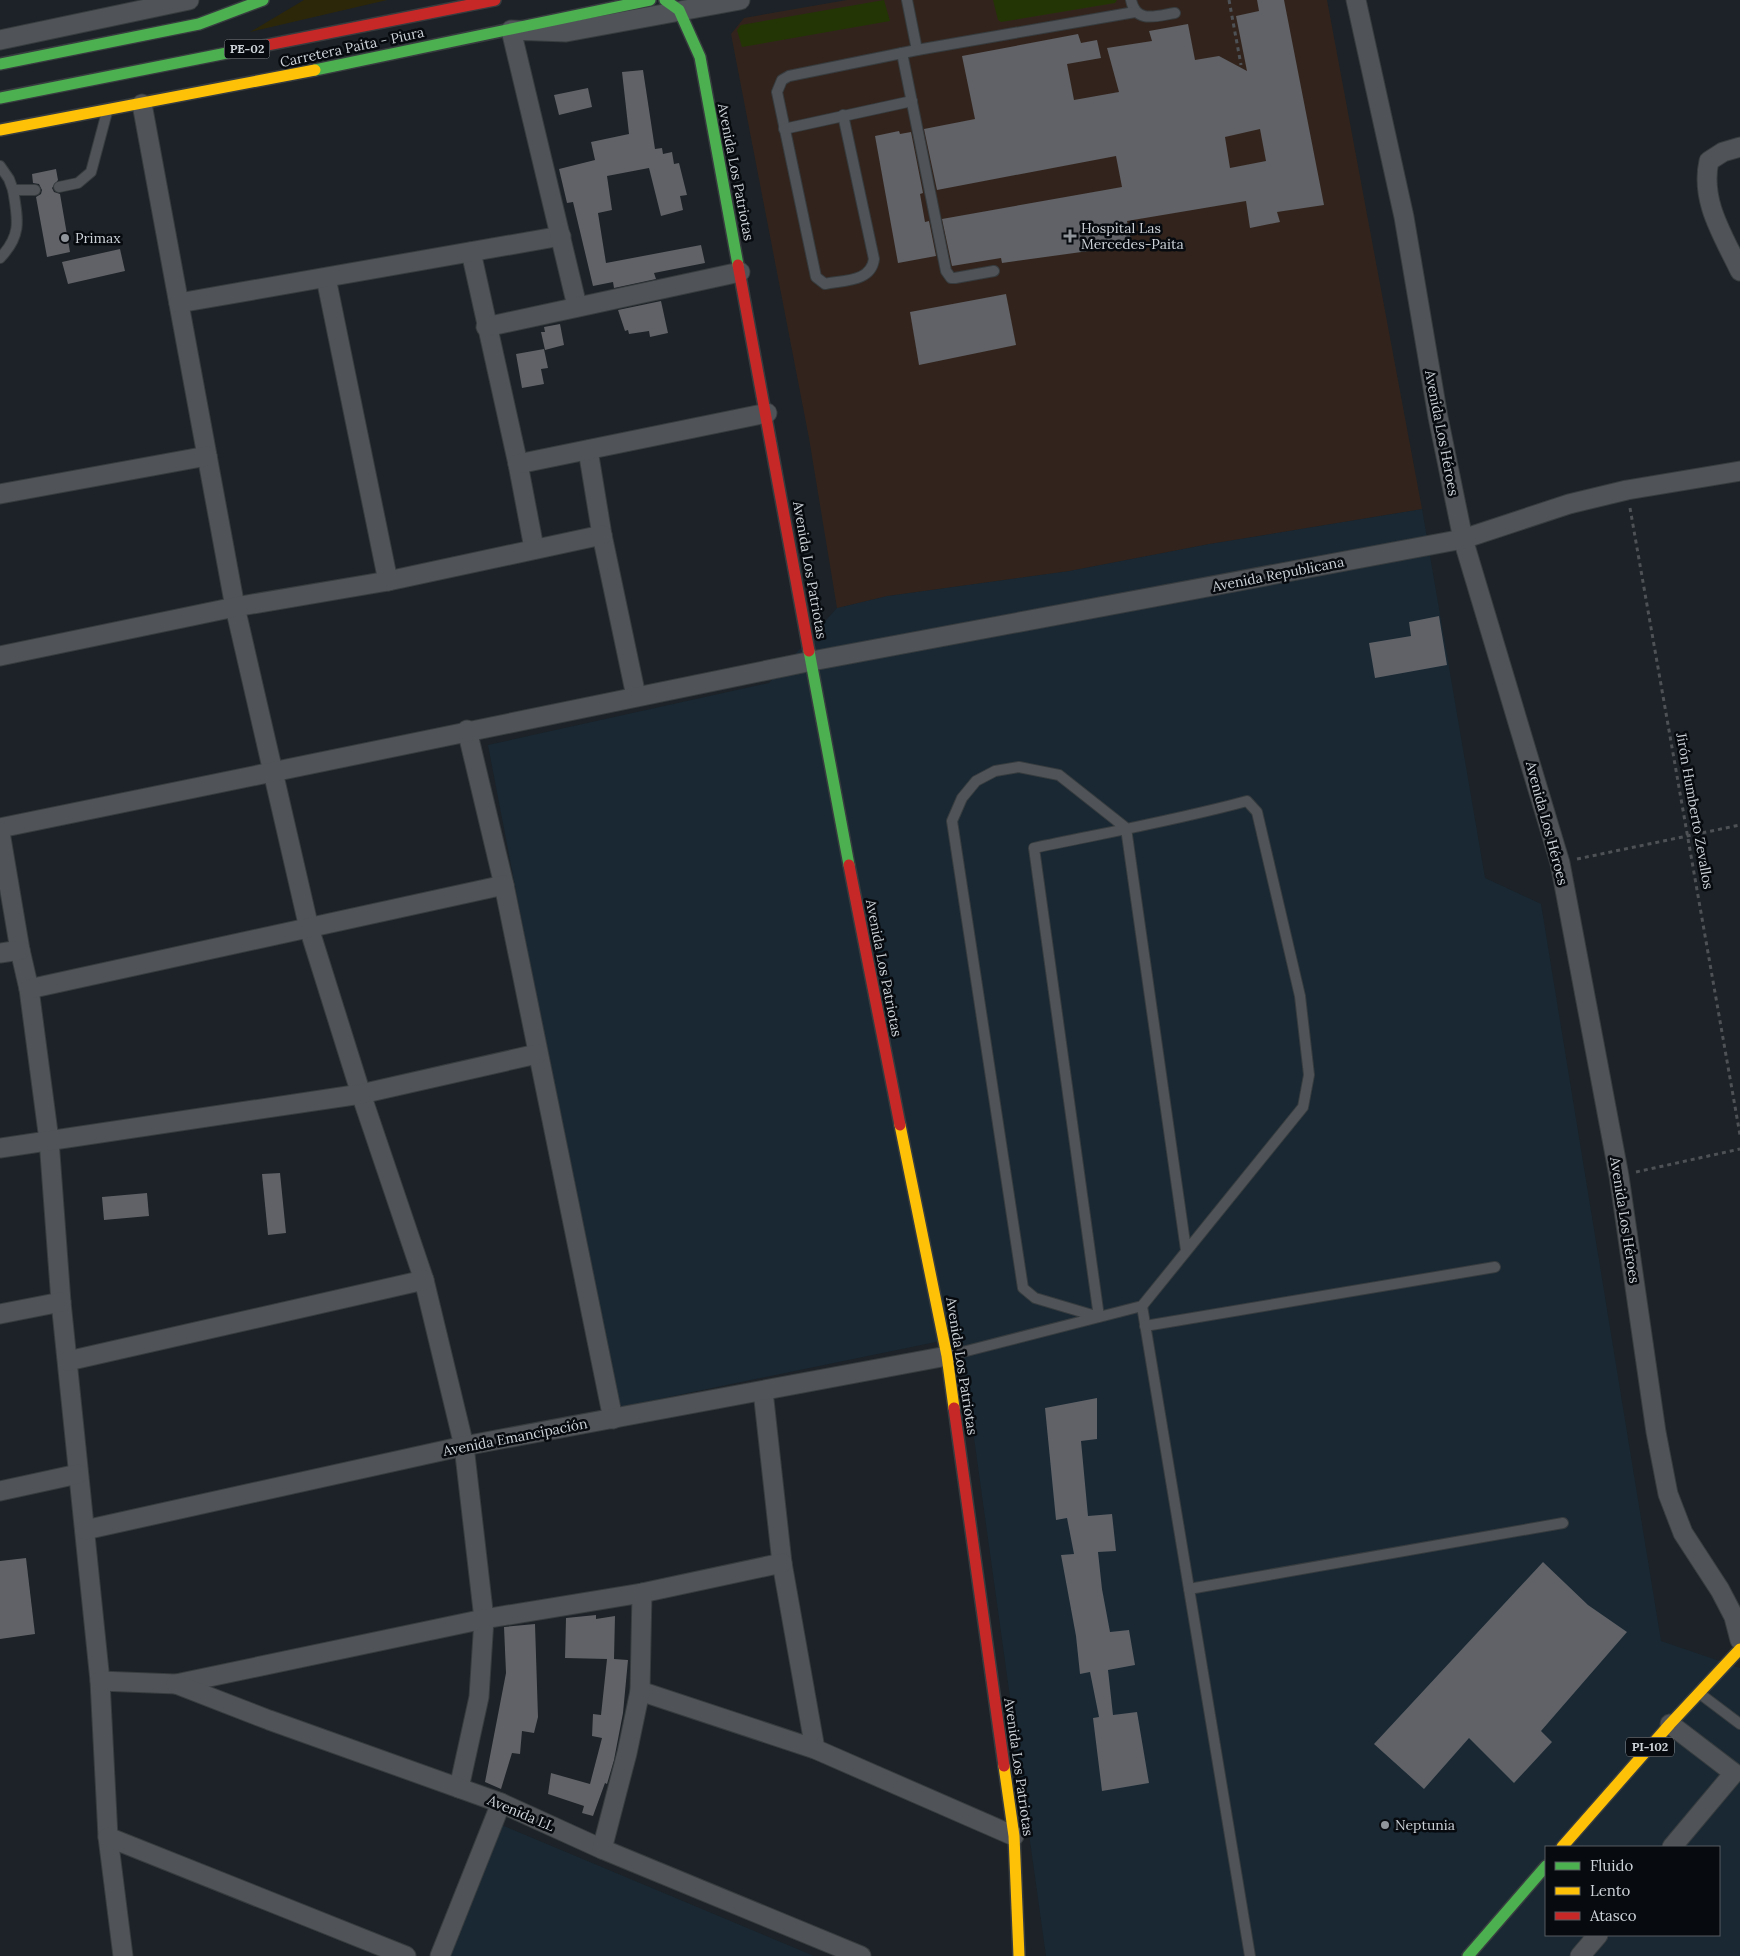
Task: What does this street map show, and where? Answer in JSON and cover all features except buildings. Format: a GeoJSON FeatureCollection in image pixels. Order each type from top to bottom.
{"type":"FeatureCollection","features":[{"type":"Feature","properties":{"kind":"main road"},"geometry":{"type":"LineString","coordinates":[[0,64],[198,24],[263,0]]}},
{"type":"Feature","properties":{"kind":"main road","name":"Carretera Paita - Piura"},"geometry":{"type":"LineString","coordinates":[[0,98],[495,0]]}},
{"type":"Feature","properties":{"kind":"main road","name":"Carretera Paita - Piura"},"geometry":{"type":"LineString","coordinates":[[0,130],[243,85],[650,0]]}},
{"type":"Feature","properties":{"kind":"main road","name":"Avenida Los Patriotas"},"geometry":{"type":"LineString","coordinates":[[672,5],[700,57],[866,959],[947,1356],[1014,1836],[1018,1956]]}},
{"type":"Feature","properties":{"kind":"main road","name":"PI-102"},"geometry":{"type":"LineString","coordinates":[[1563,1846],[1670,1724],[1740,1649]]}},
{"type":"Feature","properties":{"kind":"main road"},"geometry":{"type":"LineString","coordinates":[[1468,1956],[1545,1867]]}},
{"type":"Feature","properties":{"kind":"street"},"geometry":{"type":"LineString","coordinates":[[0,40],[189,0]]}},
{"type":"Feature","properties":{"kind":"street"},"geometry":{"type":"LineString","coordinates":[[577,306],[511,30],[566,32],[672,5],[740,0]]}},
{"type":"Feature","properties":{"kind":"street","name":"Avenida Los Héroes"},"geometry":{"type":"LineString","coordinates":[[1356,0],[1404,217],[1438,417],[1463,539],[1560,863],[1619,1176],[1656,1432],[1668,1494],[1683,1533],[1720,1590],[1734,1617],[1740,1640]]}},
{"type":"Feature","properties":{"kind":"street"},"geometry":{"type":"LineString","coordinates":[[142,104],[236,607],[309,928],[361,1094],[424,1280],[464,1446],[484,1619],[479,1697],[459,1788]]}},
{"type":"Feature","properties":{"kind":"street"},"geometry":{"type":"LineString","coordinates":[[1740,147],[1723,152],[1709,161],[1706,178],[1711,210],[1740,271]]}},
{"type":"Feature","properties":{"kind":"street"},"geometry":{"type":"LineString","coordinates":[[179,303],[561,236]]}},
{"type":"Feature","properties":{"kind":"street"},"geometry":{"type":"LineString","coordinates":[[471,252],[486,328],[518,464],[534,548]]}},
{"type":"Feature","properties":{"kind":"street"},"geometry":{"type":"LineString","coordinates":[[486,328],[577,306],[740,272]]}},
{"type":"Feature","properties":{"kind":"street"},"geometry":{"type":"LineString","coordinates":[[326,278],[388,581]]}},
{"type":"Feature","properties":{"kind":"street"},"geometry":{"type":"LineString","coordinates":[[518,464],[766,413]]}},
{"type":"Feature","properties":{"kind":"street"},"geometry":{"type":"LineString","coordinates":[[588,450],[602,535],[636,696]]}},
{"type":"Feature","properties":{"kind":"street"},"geometry":{"type":"LineString","coordinates":[[0,494],[207,456]]}},
{"type":"Feature","properties":{"kind":"street","name":"Avenida Republicana"},"geometry":{"type":"LineString","coordinates":[[0,828],[467,730],[812,661],[1463,539],[1569,504],[1627,490],[1740,471]]}},
{"type":"Feature","properties":{"kind":"street"},"geometry":{"type":"LineString","coordinates":[[0,656],[236,607],[388,581],[534,548],[602,535]]}},
{"type":"Feature","properties":{"kind":"street"},"geometry":{"type":"LineString","coordinates":[[467,730],[504,885],[613,1419]]}},
{"type":"Feature","properties":{"kind":"street"},"geometry":{"type":"LineString","coordinates":[[0,832],[20,950],[29,988],[48,1140],[61,1302],[100,1681],[108,1837],[123,1956]]}},
{"type":"Feature","properties":{"kind":"street"},"geometry":{"type":"LineString","coordinates":[[29,988],[504,885]]}},
{"type":"Feature","properties":{"kind":"street"},"geometry":{"type":"LineString","coordinates":[[0,953],[20,950]]}},
{"type":"Feature","properties":{"kind":"street"},"geometry":{"type":"LineString","coordinates":[[0,1148],[361,1094],[537,1054]]}},
{"type":"Feature","properties":{"kind":"street"},"geometry":{"type":"LineString","coordinates":[[68,1361],[424,1280]]}},
{"type":"Feature","properties":{"kind":"street"},"geometry":{"type":"LineString","coordinates":[[0,1314],[61,1302]]}},
{"type":"Feature","properties":{"kind":"street","name":"Avenida Emancipación"},"geometry":{"type":"LineString","coordinates":[[85,1530],[464,1446],[947,1356]]}},
{"type":"Feature","properties":{"kind":"street"},"geometry":{"type":"LineString","coordinates":[[764,1391],[782,1563],[815,1749]]}},
{"type":"Feature","properties":{"kind":"street"},"geometry":{"type":"LineString","coordinates":[[0,1491],[78,1474]]}},
{"type":"Feature","properties":{"kind":"street"},"geometry":{"type":"LineString","coordinates":[[100,1681],[176,1684],[484,1619],[642,1593],[782,1563]]}},
{"type":"Feature","properties":{"kind":"street"},"geometry":{"type":"LineString","coordinates":[[602,1849],[627,1753],[640,1691],[642,1593]]}},
{"type":"Feature","properties":{"kind":"street","name":"Avenida LL"},"geometry":{"type":"LineString","coordinates":[[176,1684],[269,1720],[501,1804],[602,1849],[862,1956]]}},
{"type":"Feature","properties":{"kind":"street"},"geometry":{"type":"LineString","coordinates":[[640,1691],[815,1749],[1014,1836]]}},
{"type":"Feature","properties":{"kind":"street"},"geometry":{"type":"LineString","coordinates":[[1670,1724],[1737,1776],[1673,1846]]}},
{"type":"Feature","properties":{"kind":"street"},"geometry":{"type":"LineString","coordinates":[[440,1956],[501,1804]]}},
{"type":"Feature","properties":{"kind":"street"},"geometry":{"type":"LineString","coordinates":[[108,1837],[406,1956]]}},
{"type":"Feature","properties":{"kind":"street"},"geometry":{"type":"LineString","coordinates":[[1580,1956],[1597,1936]]}},
{"type":"Feature","properties":{"kind":"lane"},"geometry":{"type":"LineString","coordinates":[[907,0],[917,50]]}},
{"type":"Feature","properties":{"kind":"lane"},"geometry":{"type":"LineString","coordinates":[[1131,0],[1134,12]]}},
{"type":"Feature","properties":{"kind":"lane"},"geometry":{"type":"LineString","coordinates":[[843,115],[874,260],[873,268],[864,276],[825,284],[816,277],[784,129],[777,92],[782,80],[789,76],[917,50],[1134,12],[1139,15],[1152,17],[1175,13]]}},
{"type":"Feature","properties":{"kind":"lane"},"geometry":{"type":"LineString","coordinates":[[902,53],[948,275],[955,278],[994,270]]}},
{"type":"Feature","properties":{"kind":"lane"},"geometry":{"type":"LineString","coordinates":[[784,129],[912,101]]}},
{"type":"Feature","properties":{"kind":"lane"},"geometry":{"type":"LineString","coordinates":[[59,186],[78,183],[91,172],[107,110]]}},
{"type":"Feature","properties":{"kind":"lane"},"geometry":{"type":"LineString","coordinates":[[0,166],[9,179],[13,190],[18,228],[12,246],[0,258]]}},
{"type":"Feature","properties":{"kind":"lane"},"geometry":{"type":"LineString","coordinates":[[13,190],[35,190]]}},
{"type":"Feature","properties":{"kind":"lane"},"geometry":{"type":"LineString","coordinates":[[1099,1317],[1035,1298],[1023,1288],[952,821],[962,798],[976,782],[995,771],[1019,767],[1059,775],[1126,828],[1186,1250]]}},
{"type":"Feature","properties":{"kind":"lane"},"geometry":{"type":"LineString","coordinates":[[947,1356],[1142,1306],[1302,1107],[1308,1075],[1300,996],[1258,812],[1247,801],[1034,848],[1099,1317]]}},
{"type":"Feature","properties":{"kind":"lane"},"geometry":{"type":"LineString","coordinates":[[1145,1326],[1495,1267]]}},
{"type":"Feature","properties":{"kind":"lane"},"geometry":{"type":"LineString","coordinates":[[1142,1306],[1250,1956]]}},
{"type":"Feature","properties":{"kind":"lane"},"geometry":{"type":"LineString","coordinates":[[1189,1589],[1564,1522]]}},
{"type":"Feature","properties":{"kind":"lane"},"geometry":{"type":"LineString","coordinates":[[1698,1693],[1740,1724]]}},
{"type":"Feature","properties":{"kind":"path"},"geometry":{"type":"LineString","coordinates":[[1229,0],[1241,65]]}},
{"type":"Feature","properties":{"kind":"path","name":"Jirón Humberto Zevallos"},"geometry":{"type":"LineString","coordinates":[[1627,490],[1740,1136]]}},
{"type":"Feature","properties":{"kind":"path"},"geometry":{"type":"LineString","coordinates":[[1560,863],[1740,825]]}},
{"type":"Feature","properties":{"kind":"path"},"geometry":{"type":"LineString","coordinates":[[1619,1176],[1740,1148]]}},
{"type":"Feature","properties":{"kind":"shaded area","name":"Hospital Las Mercedes-Paita"},"geometry":{"type":"Polygon","coordinates":[[[847,0],[1327,0],[1422,509],[1209,544],[1069,571],[887,596],[837,608],[809,438],[731,34],[744,18],[847,0]]]}},
{"type":"Feature","properties":{"kind":"shaded area"},"geometry":{"type":"Polygon","coordinates":[[[1422,509],[1485,878],[1541,904],[1661,1641],[1740,1668],[1740,1956],[1046,1956],[960,1337],[615,1408],[488,745],[769,683],[837,608],[887,596],[1069,571],[1209,544],[1422,509]]]}},
{"type":"Feature","properties":{"kind":"shaded area"},"geometry":{"type":"Polygon","coordinates":[[[499,1824],[814,1956],[448,1956],[499,1824]]]}},
{"type":"Feature","properties":{"kind":"green space"},"geometry":{"type":"Polygon","coordinates":[[[884,0],[890,21],[742,47],[737,30],[741,25],[884,0]]]}},
{"type":"Feature","properties":{"kind":"green space"},"geometry":{"type":"Polygon","coordinates":[[[993,0],[1117,0],[1115,3],[1001,22],[998,20],[993,0]]]}},
{"type":"Feature","properties":{"kind":"sand"},"geometry":{"type":"Polygon","coordinates":[[[304,0],[387,0],[250,32],[304,0]]]}},
{"type":"Feature","properties":{"kind":"traffic: fast"},"geometry":{"type":"LineString","coordinates":[[0,64],[199,24],[263,0]]}},
{"type":"Feature","properties":{"kind":"traffic: fast"},"geometry":{"type":"LineString","coordinates":[[315,70],[650,0]]}},
{"type":"Feature","properties":{"kind":"traffic: fast"},"geometry":{"type":"LineString","coordinates":[[665,0],[679,10],[700,57],[738,265]]}},
{"type":"Feature","properties":{"kind":"traffic: fast"},"geometry":{"type":"LineString","coordinates":[[0,98],[247,49]]}},
{"type":"Feature","properties":{"kind":"traffic: fast"},"geometry":{"type":"LineString","coordinates":[[809,651],[849,865]]}},
{"type":"Feature","properties":{"kind":"traffic: fast"},"geometry":{"type":"LineString","coordinates":[[1468,1956],[1545,1867]]}},
{"type":"Feature","properties":{"kind":"traffic: slow"},"geometry":{"type":"LineString","coordinates":[[0,130],[315,70]]}},
{"type":"Feature","properties":{"kind":"traffic: slow"},"geometry":{"type":"LineString","coordinates":[[900,1125],[947,1356],[954,1408]]}},
{"type":"Feature","properties":{"kind":"traffic: slow"},"geometry":{"type":"LineString","coordinates":[[1563,1846],[1670,1724],[1740,1649]]}},
{"type":"Feature","properties":{"kind":"traffic: slow"},"geometry":{"type":"LineString","coordinates":[[1004,1766],[1014,1836],[1019,1956]]}},
{"type":"Feature","properties":{"kind":"traffic: jam"},"geometry":{"type":"LineString","coordinates":[[247,49],[495,0]]}},
{"type":"Feature","properties":{"kind":"traffic: jam"},"geometry":{"type":"LineString","coordinates":[[738,265],[809,651]]}},
{"type":"Feature","properties":{"kind":"traffic: jam"},"geometry":{"type":"LineString","coordinates":[[849,865],[900,1125]]}},
{"type":"Feature","properties":{"kind":"traffic: jam"},"geometry":{"type":"LineString","coordinates":[[954,1408],[1004,1766]]}},
{"type":"Feature","properties":{"kind":"place","name":"Hospital Las Mercedes-Paita"},"geometry":{"type":"Point","coordinates":[1070,236]}},
{"type":"Feature","properties":{"kind":"place","name":"Primax"},"geometry":{"type":"Point","coordinates":[65,238]}},
{"type":"Feature","properties":{"kind":"place","name":"Neptunia"},"geometry":{"type":"Point","coordinates":[1385,1825]}}]}
